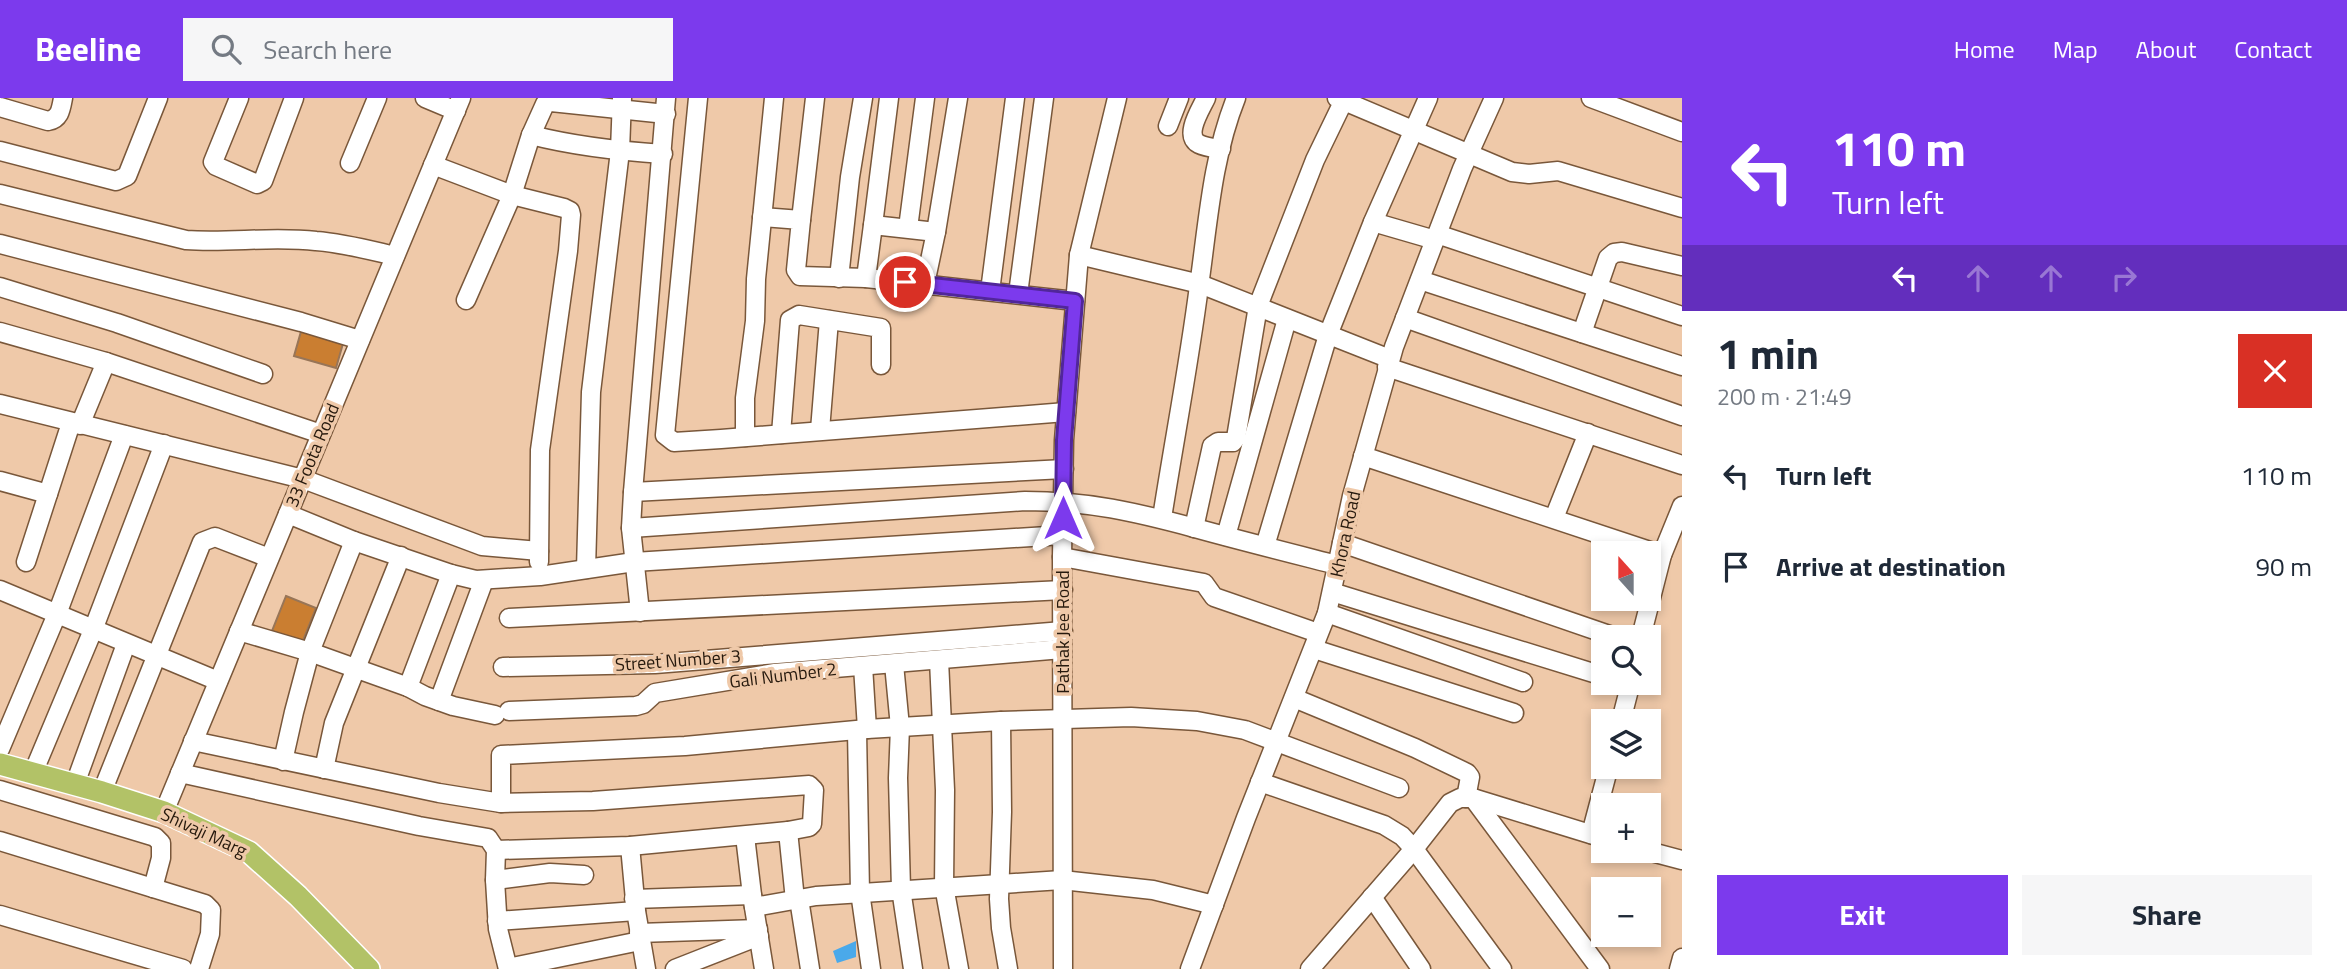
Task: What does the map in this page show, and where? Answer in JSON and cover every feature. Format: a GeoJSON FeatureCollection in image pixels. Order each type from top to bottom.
{"type":"FeatureCollection","features":[{"type":"Feature","properties":{"kind":"main road","name":"Shivaji Marg"},"geometry":{"type":"LineString","coordinates":[[0,764],[164,812],[249,852],[298,896],[369,969]]}},
{"type":"Feature","properties":{"kind":"street"},"geometry":{"type":"LineString","coordinates":[[0,107],[48,121],[54,120],[60,113],[63,98]]}},
{"type":"Feature","properties":{"kind":"street"},"geometry":{"type":"LineString","coordinates":[[0,152],[116,181],[123,179],[127,176],[158,98]]}},
{"type":"Feature","properties":{"kind":"street"},"geometry":{"type":"LineString","coordinates":[[239,98],[213,162],[216,166],[257,184],[263,181],[294,98]]}},
{"type":"Feature","properties":{"kind":"street"},"geometry":{"type":"LineString","coordinates":[[350,163],[377,98]]}},
{"type":"Feature","properties":{"kind":"street"},"geometry":{"type":"LineString","coordinates":[[425,98],[458,104]]}},
{"type":"Feature","properties":{"kind":"street"},"geometry":{"type":"LineString","coordinates":[[698,98],[666,435],[674,442],[1066,412]]}},
{"type":"Feature","properties":{"kind":"street"},"geometry":{"type":"LineString","coordinates":[[745,437],[745,398],[755,321],[755,294],[774,98]]}},
{"type":"Feature","properties":{"kind":"street"},"geometry":{"type":"LineString","coordinates":[[815,98],[797,274],[806,278],[866,278],[1075,301]]}},
{"type":"Feature","properties":{"kind":"street"},"geometry":{"type":"LineString","coordinates":[[839,278],[850,177],[863,98]]}},
{"type":"Feature","properties":{"kind":"street"},"geometry":{"type":"LineString","coordinates":[[866,278],[889,98]]}},
{"type":"Feature","properties":{"kind":"street"},"geometry":{"type":"LineString","coordinates":[[908,229],[925,98]]}},
{"type":"Feature","properties":{"kind":"street"},"geometry":{"type":"LineString","coordinates":[[925,284],[958,98]]}},
{"type":"Feature","properties":{"kind":"street"},"geometry":{"type":"LineString","coordinates":[[990,291],[1015,98]]}},
{"type":"Feature","properties":{"kind":"street"},"geometry":{"type":"LineString","coordinates":[[1018,294],[1044,98]]}},
{"type":"Feature","properties":{"kind":"street","name":"Pathak Jee Road"},"geometry":{"type":"LineString","coordinates":[[1063,969],[1062,557],[1066,412],[1079,255],[1117,98]]}},
{"type":"Feature","properties":{"kind":"street"},"geometry":{"type":"LineString","coordinates":[[1168,126],[1179,98]]}},
{"type":"Feature","properties":{"kind":"street"},"geometry":{"type":"LineString","coordinates":[[1206,98],[1192,130],[1192,137],[1197,144],[1221,149]]}},
{"type":"Feature","properties":{"kind":"street"},"geometry":{"type":"LineString","coordinates":[[1162,518],[1200,284],[1207,215],[1221,149],[1236,98]]}},
{"type":"Feature","properties":{"kind":"street"},"geometry":{"type":"LineString","coordinates":[[1265,546],[1328,335],[1373,222],[1428,98]]}},
{"type":"Feature","properties":{"kind":"street","name":"Khora Road"},"geometry":{"type":"LineString","coordinates":[[1190,969],[1260,782],[1328,613],[1363,456],[1389,363],[1468,154],[1494,98]]}},
{"type":"Feature","properties":{"kind":"street"},"geometry":{"type":"LineString","coordinates":[[1591,98],[1682,132]]}},
{"type":"Feature","properties":{"kind":"street"},"geometry":{"type":"LineString","coordinates":[[1194,528],[1212,446],[1218,442],[1233,442],[1237,438],[1258,306],[1341,99],[1512,172],[1529,174],[1558,171],[1575,174],[1682,208]]}},
{"type":"Feature","properties":{"kind":"street","name":"33 Foota Road"},"geometry":{"type":"LineString","coordinates":[[164,812],[458,104]]}},
{"type":"Feature","properties":{"kind":"street"},"geometry":{"type":"LineString","coordinates":[[466,300],[512,195],[531,135],[545,104],[666,106],[631,528],[640,612]]}},
{"type":"Feature","properties":{"kind":"street"},"geometry":{"type":"LineString","coordinates":[[586,569],[591,392],[620,151],[622,104]]}},
{"type":"Feature","properties":{"kind":"street"},"geometry":{"type":"LineString","coordinates":[[531,135],[620,151],[663,154]]}},
{"type":"Feature","properties":{"kind":"street"},"geometry":{"type":"LineString","coordinates":[[433,165],[512,195],[570,211],[568,251],[540,450],[540,576]]}},
{"type":"Feature","properties":{"kind":"street"},"geometry":{"type":"LineString","coordinates":[[0,194],[186,240],[315,240],[395,256]]}},
{"type":"Feature","properties":{"kind":"street"},"geometry":{"type":"LineString","coordinates":[[762,217],[801,220]]}},
{"type":"Feature","properties":{"kind":"street"},"geometry":{"type":"LineString","coordinates":[[1373,222],[1436,237],[1682,316]]}},
{"type":"Feature","properties":{"kind":"street"},"geometry":{"type":"LineString","coordinates":[[873,225],[936,232]]}},
{"type":"Feature","properties":{"kind":"street"},"geometry":{"type":"LineString","coordinates":[[0,244],[301,322],[360,340]]}},
{"type":"Feature","properties":{"kind":"street"},"geometry":{"type":"LineString","coordinates":[[1582,333],[1608,258],[1614,253],[1622,251],[1682,266]]}},
{"type":"Feature","properties":{"kind":"street"},"geometry":{"type":"LineString","coordinates":[[1079,255],[1200,284],[1328,335],[1389,363],[1682,465]]}},
{"type":"Feature","properties":{"kind":"street"},"geometry":{"type":"LineString","coordinates":[[1420,280],[1682,366]]}},
{"type":"Feature","properties":{"kind":"street"},"geometry":{"type":"LineString","coordinates":[[0,287],[117,323],[263,374]]}},
{"type":"Feature","properties":{"kind":"street"},"geometry":{"type":"LineString","coordinates":[[782,434],[790,320],[799,315],[881,328],[881,365]]}},
{"type":"Feature","properties":{"kind":"street"},"geometry":{"type":"LineString","coordinates":[[1405,318],[1682,416]]}},
{"type":"Feature","properties":{"kind":"street"},"geometry":{"type":"LineString","coordinates":[[1226,536],[1287,319]]}},
{"type":"Feature","properties":{"kind":"street"},"geometry":{"type":"LineString","coordinates":[[820,430],[829,320]]}},
{"type":"Feature","properties":{"kind":"street"},"geometry":{"type":"LineString","coordinates":[[0,332],[106,362],[321,434]]}},
{"type":"Feature","properties":{"kind":"street"},"geometry":{"type":"LineString","coordinates":[[26,562],[48,494],[76,424],[106,362]]}},
{"type":"Feature","properties":{"kind":"street"},"geometry":{"type":"LineString","coordinates":[[0,404],[303,479],[482,546],[538,551]]}},
{"type":"Feature","properties":{"kind":"street"},"geometry":{"type":"LineString","coordinates":[[1554,519],[1588,433]]}},
{"type":"Feature","properties":{"kind":"street"},"geometry":{"type":"LineString","coordinates":[[0,749],[57,614],[124,435]]}},
{"type":"Feature","properties":{"kind":"street"},"geometry":{"type":"LineString","coordinates":[[33,773],[93,630],[164,444]]}},
{"type":"Feature","properties":{"kind":"street"},"geometry":{"type":"LineString","coordinates":[[1363,456],[1662,555]]}},
{"type":"Feature","properties":{"kind":"street"},"geometry":{"type":"LineString","coordinates":[[633,492],[1064,469]]}},
{"type":"Feature","properties":{"kind":"street"},"geometry":{"type":"LineString","coordinates":[[0,481],[48,494]]}},
{"type":"Feature","properties":{"kind":"street"},"geometry":{"type":"LineString","coordinates":[[631,528],[1025,501],[1063,501],[1162,518],[1337,565]]}},
{"type":"Feature","properties":{"kind":"street"},"geometry":{"type":"LineString","coordinates":[[288,514],[354,541],[451,574],[484,580],[540,576],[634,562],[1063,535]]}},
{"type":"Feature","properties":{"kind":"street"},"geometry":{"type":"LineString","coordinates":[[1644,625],[1662,555],[1680,517]]}},
{"type":"Feature","properties":{"kind":"street"},"geometry":{"type":"LineString","coordinates":[[102,792],[202,542],[215,537],[270,558]]}},
{"type":"Feature","properties":{"kind":"street"},"geometry":{"type":"LineString","coordinates":[[284,761],[293,712],[310,652],[354,541]]}},
{"type":"Feature","properties":{"kind":"street"},"geometry":{"type":"LineString","coordinates":[[1342,543],[1591,629]]}},
{"type":"Feature","properties":{"kind":"street"},"geometry":{"type":"LineString","coordinates":[[324,769],[334,723],[401,556]]}},
{"type":"Feature","properties":{"kind":"street"},"geometry":{"type":"LineString","coordinates":[[1062,557],[1205,583],[1214,597],[1316,641],[1514,713]]}},
{"type":"Feature","properties":{"kind":"street"},"geometry":{"type":"LineString","coordinates":[[408,687],[451,574]]}},
{"type":"Feature","properties":{"kind":"street"},"geometry":{"type":"LineString","coordinates":[[439,701],[484,580]]}},
{"type":"Feature","properties":{"kind":"street"},"geometry":{"type":"LineString","coordinates":[[0,590],[218,681]]}},
{"type":"Feature","properties":{"kind":"street"},"geometry":{"type":"LineString","coordinates":[[509,618],[1063,590]]}},
{"type":"Feature","properties":{"kind":"street"},"geometry":{"type":"LineString","coordinates":[[1332,592],[1591,672]]}},
{"type":"Feature","properties":{"kind":"street"},"geometry":{"type":"LineString","coordinates":[[1328,613],[1523,682]]}},
{"type":"Feature","properties":{"kind":"street","name":"Gali Number 2"},"geometry":{"type":"LineString","coordinates":[[239,631],[310,652],[439,701],[502,713],[636,706],[643,704],[655,693],[775,673],[939,660],[1063,640]]}},
{"type":"Feature","properties":{"kind":"street","name":"Street Number 3"},"geometry":{"type":"LineString","coordinates":[[503,667],[655,664],[1063,640]]}},
{"type":"Feature","properties":{"kind":"street"},"geometry":{"type":"LineString","coordinates":[[75,784],[126,644]]}},
{"type":"Feature","properties":{"kind":"street"},"geometry":{"type":"LineString","coordinates":[[939,660],[944,725],[944,886],[960,969]]}},
{"type":"Feature","properties":{"kind":"street"},"geometry":{"type":"LineString","coordinates":[[894,664],[900,727],[898,778],[901,889],[912,969]]}},
{"type":"Feature","properties":{"kind":"street"},"geometry":{"type":"LineString","coordinates":[[863,666],[860,892],[871,969]]}},
{"type":"Feature","properties":{"kind":"street"},"geometry":{"type":"LineString","coordinates":[[1294,698],[1415,748],[1467,774],[1470,777],[1470,798],[1600,969]]}},
{"type":"Feature","properties":{"kind":"street"},"geometry":{"type":"LineString","coordinates":[[500,803],[501,755],[685,746],[900,727],[1062,718],[1131,717],[1197,721],[1245,730],[1399,788]]}},
{"type":"Feature","properties":{"kind":"street"},"geometry":{"type":"LineString","coordinates":[[1001,721],[1001,928],[1008,969]]}},
{"type":"Feature","properties":{"kind":"street"},"geometry":{"type":"LineString","coordinates":[[193,741],[500,803],[593,801],[809,785],[814,790],[812,824],[804,829],[629,846],[495,850]]}},
{"type":"Feature","properties":{"kind":"street"},"geometry":{"type":"LineString","coordinates":[[180,773],[419,826],[488,838],[495,850],[497,921],[508,969],[639,937],[758,933]]}},
{"type":"Feature","properties":{"kind":"street"},"geometry":{"type":"LineString","coordinates":[[1260,782],[1384,825],[1402,836],[1502,969]]}},
{"type":"Feature","properties":{"kind":"street"},"geometry":{"type":"LineString","coordinates":[[0,790],[155,837],[161,843],[161,858],[153,888]]}},
{"type":"Feature","properties":{"kind":"street"},"geometry":{"type":"LineString","coordinates":[[1319,965],[1450,803],[1460,798],[1470,798],[1591,834]]}},
{"type":"Feature","properties":{"kind":"street"},"geometry":{"type":"LineString","coordinates":[[788,831],[810,969]]}},
{"type":"Feature","properties":{"kind":"street"},"geometry":{"type":"LineString","coordinates":[[746,836],[764,969]]}},
{"type":"Feature","properties":{"kind":"street"},"geometry":{"type":"LineString","coordinates":[[0,841],[205,904],[211,910],[210,934],[199,969]]}},
{"type":"Feature","properties":{"kind":"street"},"geometry":{"type":"LineString","coordinates":[[629,846],[639,937],[646,969]]}},
{"type":"Feature","properties":{"kind":"street"},"geometry":{"type":"LineString","coordinates":[[1661,854],[1682,860]]}},
{"type":"Feature","properties":{"kind":"street"},"geometry":{"type":"LineString","coordinates":[[495,880],[551,873],[584,874]]}},
{"type":"Feature","properties":{"kind":"street"},"geometry":{"type":"LineString","coordinates":[[497,921],[635,905],[797,899],[901,889],[1062,880],[1153,890],[1214,905]]}},
{"type":"Feature","properties":{"kind":"street"},"geometry":{"type":"LineString","coordinates":[[1373,897],[1421,969]]}},
{"type":"Feature","properties":{"kind":"street"},"geometry":{"type":"LineString","coordinates":[[0,915],[183,969]]}},
{"type":"Feature","properties":{"kind":"street"},"geometry":{"type":"LineString","coordinates":[[675,969],[758,933]]}},
{"type":"Feature","properties":{"kind":"street"},"geometry":{"type":"LineString","coordinates":[[1679,969],[1682,958]]}},
{"type":"Feature","properties":{"kind":"water"},"geometry":{"type":"Polygon","coordinates":[[[856,941],[856,957],[837,963],[833,951],[856,941]]]}},
{"type":"Feature","properties":{"kind":"building"},"geometry":{"type":"Polygon","coordinates":[[[302,328],[344,340],[336,368],[294,356],[302,328]]]}},
{"type":"Feature","properties":{"kind":"building"},"geometry":{"type":"Polygon","coordinates":[[[286,596],[316,608],[302,643],[272,631],[286,596]]]}},
{"type":"Feature","properties":{"kind":"route"},"geometry":{"type":"LineString","coordinates":[[905,282],[1075,301],[1064,440],[1063,518]]}}]}
